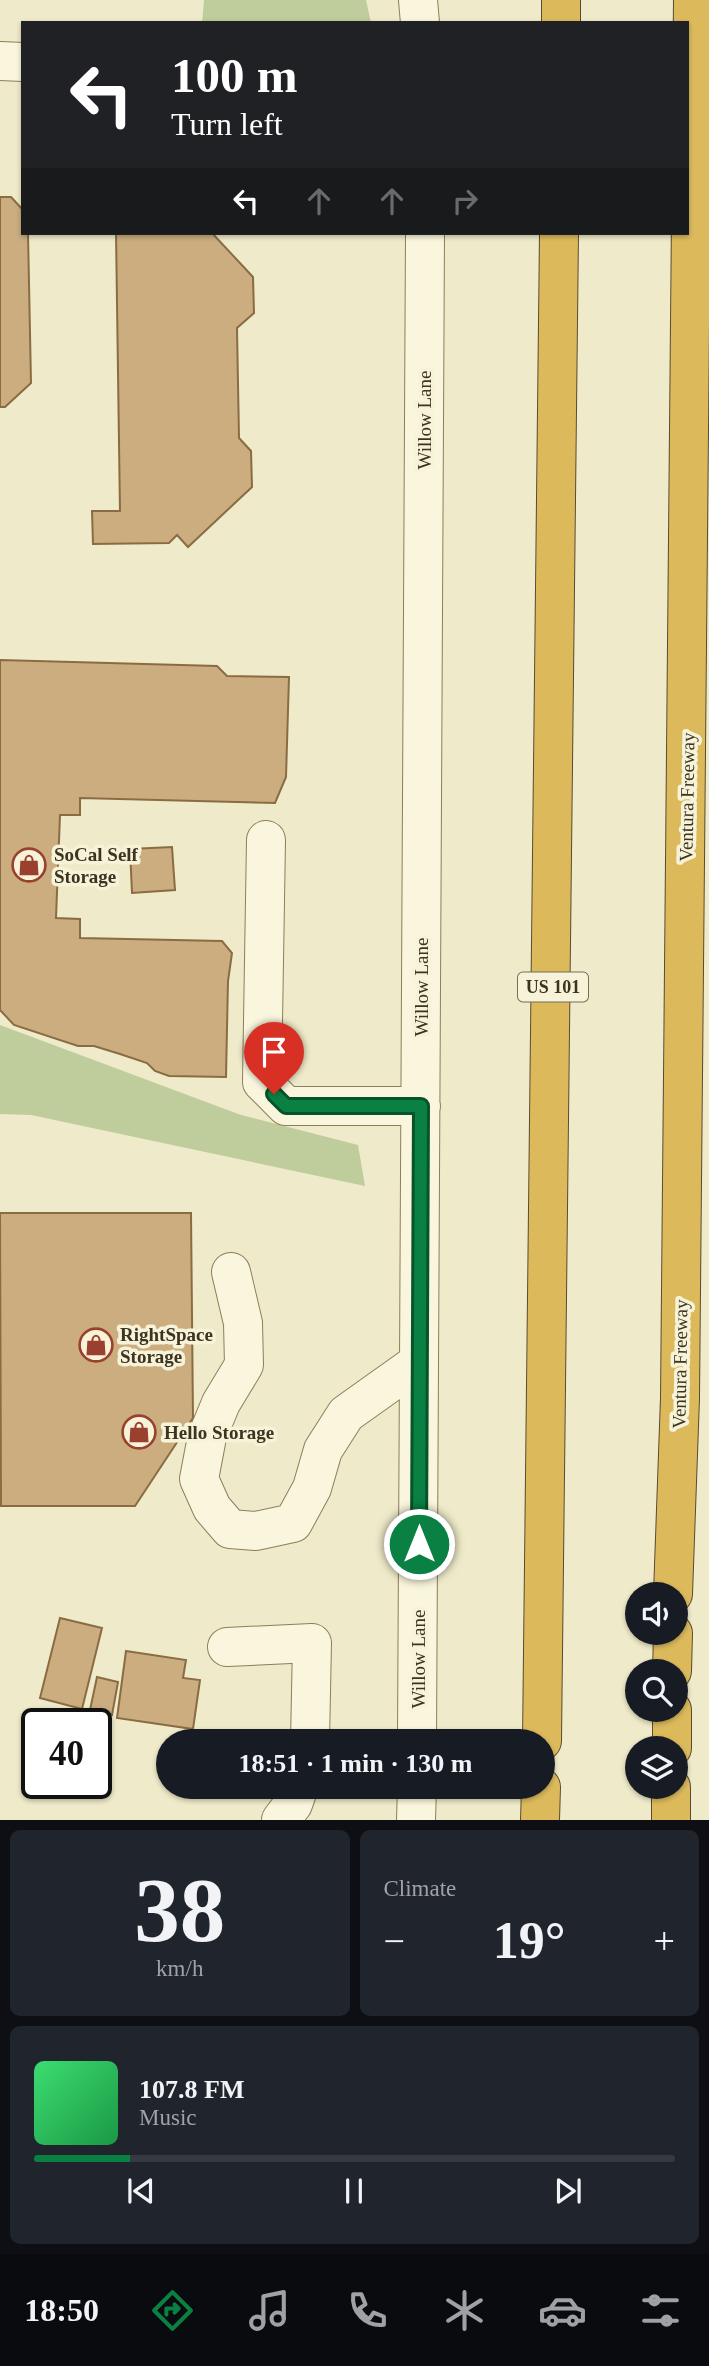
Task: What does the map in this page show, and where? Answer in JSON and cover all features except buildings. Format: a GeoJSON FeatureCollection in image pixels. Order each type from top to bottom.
{"type":"FeatureCollection","features":[{"type":"Feature","properties":{"kind":"highway"},"geometry":{"type":"LineString","coordinates":[[561,0],[561,21]]}},
{"type":"Feature","properties":{"kind":"highway","name":"Ventura Freeway"},"geometry":{"type":"LineString","coordinates":[[673,1582],[680,1398],[693,0]]}},
{"type":"Feature","properties":{"kind":"highway","name":"US 101"},"geometry":{"type":"LineString","coordinates":[[542,1729],[559,235]]}},
{"type":"Feature","properties":{"kind":"highway"},"geometry":{"type":"LineString","coordinates":[[540,1820],[541,1799]]}},
{"type":"Feature","properties":{"kind":"highway"},"geometry":{"type":"LineString","coordinates":[[671,1799],[671,1820]]}},
{"type":"Feature","properties":{"kind":"street"},"geometry":{"type":"LineString","coordinates":[[418,0],[420,21]]}},
{"type":"Feature","properties":{"kind":"street"},"geometry":{"type":"LineString","coordinates":[[0,61],[21,62]]}},
{"type":"Feature","properties":{"kind":"street","name":"Willow Lane"},"geometry":{"type":"LineString","coordinates":[[417,1729],[425,235]]}},
{"type":"Feature","properties":{"kind":"street"},"geometry":{"type":"LineString","coordinates":[[266,840],[262,1082],[286,1106],[421,1106]]}},
{"type":"Feature","properties":{"kind":"street"},"geometry":{"type":"LineString","coordinates":[[231,1272],[243,1323],[244,1364],[220,1403],[207,1437],[199,1479],[212,1508],[230,1530],[256,1531],[293,1523],[312,1488],[323,1450],[346,1414],[419,1362]]}},
{"type":"Feature","properties":{"kind":"street"},"geometry":{"type":"LineString","coordinates":[[227,1647],[312,1643],[310,1729]]}},
{"type":"Feature","properties":{"kind":"street"},"geometry":{"type":"LineString","coordinates":[[281,1820],[295,1799]]}},
{"type":"Feature","properties":{"kind":"street"},"geometry":{"type":"LineString","coordinates":[[416,1799],[416,1820]]}},
{"type":"Feature","properties":{"kind":"green space"},"geometry":{"type":"Polygon","coordinates":[[[204,0],[366,0],[371,21],[202,21],[204,0]]]}},
{"type":"Feature","properties":{"kind":"green space"},"geometry":{"type":"Polygon","coordinates":[[[0,1025],[241,1115],[358,1145],[365,1186],[31,1115],[0,1114],[0,1025]]]}},
{"type":"Feature","properties":{"kind":"place","name":"SoCal Self Storage"},"geometry":{"type":"Point","coordinates":[29,865]}},
{"type":"Feature","properties":{"kind":"place","name":"RightSpace Storage"},"geometry":{"type":"Point","coordinates":[96,1345]}},
{"type":"Feature","properties":{"kind":"place","name":"Hello Storage"},"geometry":{"type":"Point","coordinates":[139,1432]}},
{"type":"Feature","properties":{"kind":"route"},"geometry":{"type":"LineString","coordinates":[[274,1094],[286,1106],[421,1106],[419,1544]]}}]}
